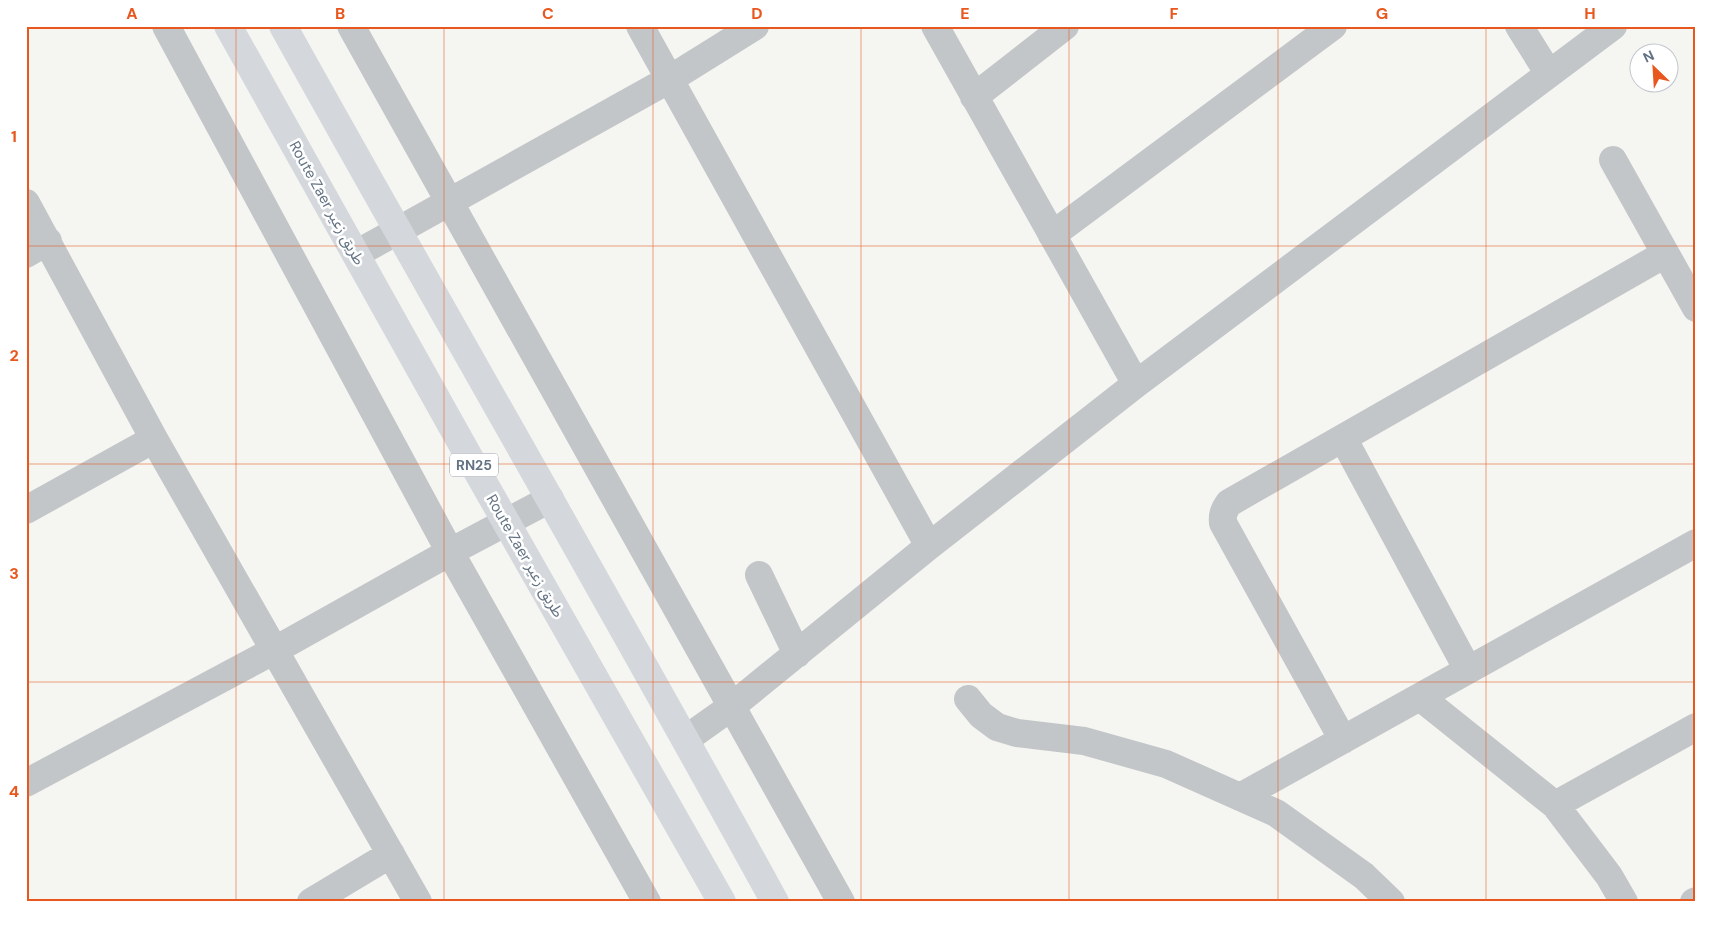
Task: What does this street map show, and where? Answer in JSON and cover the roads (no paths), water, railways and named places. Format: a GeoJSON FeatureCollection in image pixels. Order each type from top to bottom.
{"type":"FeatureCollection","features":[{"type":"Feature","properties":{"kind":"main road","name":"Route Zaer طريق زعير"},"geometry":{"type":"LineString","coordinates":[[228,26],[722,902]]}},
{"type":"Feature","properties":{"kind":"main road"},"geometry":{"type":"LineString","coordinates":[[283,26],[397,231],[686,739],[775,902]]}},
{"type":"Feature","properties":{"kind":"street"},"geometry":{"type":"LineString","coordinates":[[166,26],[450,552],[648,902]]}},
{"type":"Feature","properties":{"kind":"street"},"geometry":{"type":"LineString","coordinates":[[350,26],[841,902]]}},
{"type":"Feature","properties":{"kind":"street"},"geometry":{"type":"LineString","coordinates":[[640,26],[929,546]]}},
{"type":"Feature","properties":{"kind":"street"},"geometry":{"type":"LineString","coordinates":[[356,254],[670,79],[755,26]]}},
{"type":"Feature","properties":{"kind":"street"},"geometry":{"type":"LineString","coordinates":[[935,26],[1136,384]]}},
{"type":"Feature","properties":{"kind":"street"},"geometry":{"type":"LineString","coordinates":[[974,96],[1065,26]]}},
{"type":"Feature","properties":{"kind":"street"},"geometry":{"type":"LineString","coordinates":[[1052,235],[1333,26]]}},
{"type":"Feature","properties":{"kind":"street"},"geometry":{"type":"LineString","coordinates":[[1519,26],[1549,74]]}},
{"type":"Feature","properties":{"kind":"street"},"geometry":{"type":"LineString","coordinates":[[686,739],[731,707],[929,546],[1136,384],[1613,26]]}},
{"type":"Feature","properties":{"kind":"street"},"geometry":{"type":"LineString","coordinates":[[1612,160],[1696,308]]}},
{"type":"Feature","properties":{"kind":"street"},"geometry":{"type":"LineString","coordinates":[[26,203],[37,248],[154,438],[418,902]]}},
{"type":"Feature","properties":{"kind":"street"},"geometry":{"type":"LineString","coordinates":[[1342,740],[1223,523],[1222,516],[1229,503],[1665,254]]}},
{"type":"Feature","properties":{"kind":"street"},"geometry":{"type":"LineString","coordinates":[[26,510],[154,438]]}},
{"type":"Feature","properties":{"kind":"street"},"geometry":{"type":"LineString","coordinates":[[1343,438],[1468,670]]}},
{"type":"Feature","properties":{"kind":"street"},"geometry":{"type":"LineString","coordinates":[[26,782],[275,650],[450,552],[550,499]]}},
{"type":"Feature","properties":{"kind":"street"},"geometry":{"type":"LineString","coordinates":[[1240,797],[1696,543]]}},
{"type":"Feature","properties":{"kind":"street"},"geometry":{"type":"LineString","coordinates":[[759,576],[797,654]]}},
{"type":"Feature","properties":{"kind":"street"},"geometry":{"type":"LineString","coordinates":[[1420,697],[1555,805],[1609,876],[1624,902]]}},
{"type":"Feature","properties":{"kind":"street"},"geometry":{"type":"LineString","coordinates":[[968,699],[981,715],[997,727],[1017,732],[1084,741],[1166,764],[1276,813],[1364,876],[1392,902]]}},
{"type":"Feature","properties":{"kind":"street"},"geometry":{"type":"LineString","coordinates":[[1555,805],[1696,727]]}},
{"type":"Feature","properties":{"kind":"street"},"geometry":{"type":"LineString","coordinates":[[311,902],[391,854]]}}]}
